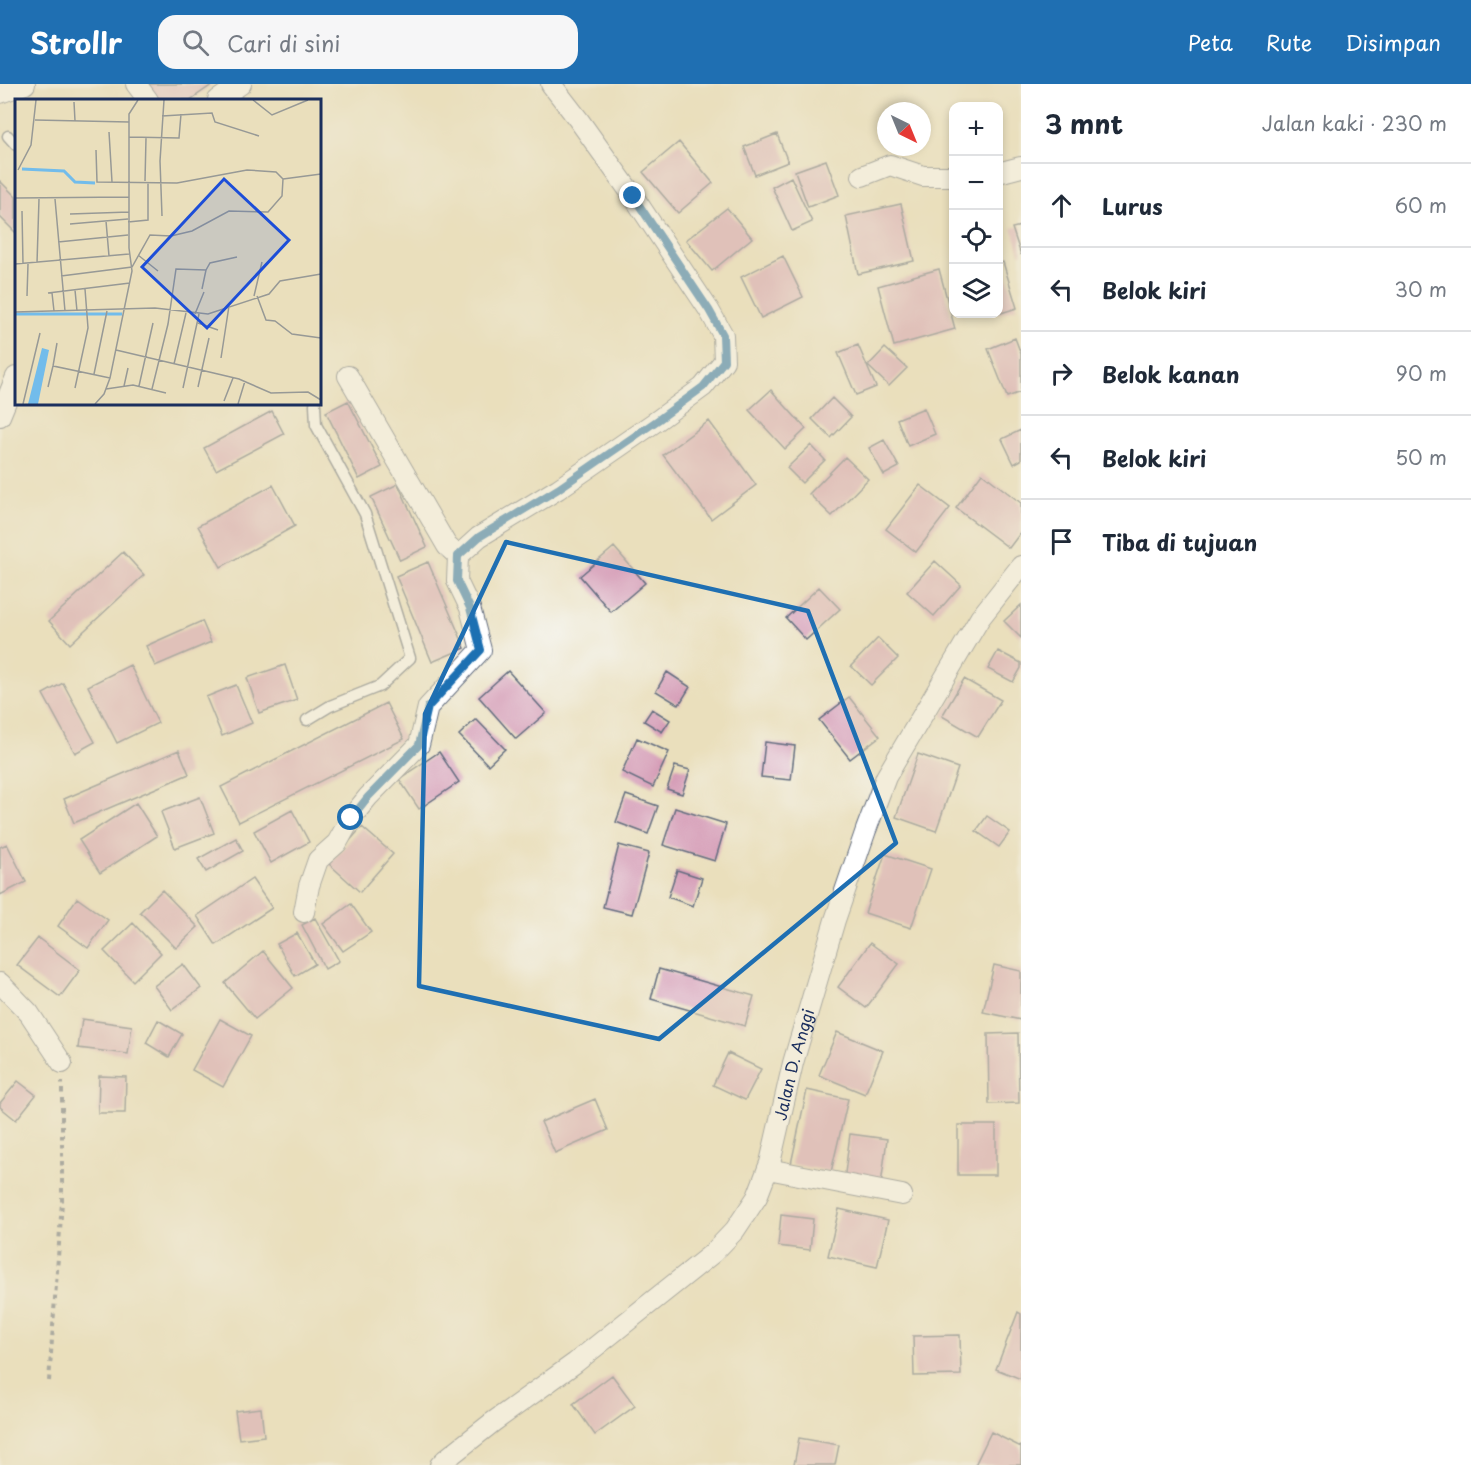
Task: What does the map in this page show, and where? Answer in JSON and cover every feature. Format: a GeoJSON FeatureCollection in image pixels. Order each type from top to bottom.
{"type":"FeatureCollection","features":[{"type":"Feature","properties":{"kind":"street"},"geometry":{"type":"LineString","coordinates":[[0,93],[25,84]]}},
{"type":"Feature","properties":{"kind":"street"},"geometry":{"type":"LineString","coordinates":[[136,84],[147,99]]}},
{"type":"Feature","properties":{"kind":"street"},"geometry":{"type":"LineString","coordinates":[[219,99],[241,84]]}},
{"type":"Feature","properties":{"kind":"street"},"geometry":{"type":"LineString","coordinates":[[303,912],[318,860],[337,843],[351,818],[368,797],[419,745],[428,707],[481,650],[470,608],[457,581],[458,556],[479,537],[558,489],[658,420],[703,387],[724,361],[723,335],[709,310],[633,196],[551,84]]}},
{"type":"Feature","properties":{"kind":"street"},"geometry":{"type":"LineString","coordinates":[[862,176],[890,165],[923,176],[949,176]]}},
{"type":"Feature","properties":{"kind":"street"},"geometry":{"type":"LineString","coordinates":[[1003,172],[1021,167]]}},
{"type":"Feature","properties":{"kind":"street"},"geometry":{"type":"LineString","coordinates":[[348,376],[447,546],[458,556]]}},
{"type":"Feature","properties":{"kind":"street"},"geometry":{"type":"LineString","coordinates":[[0,416],[15,379]]}},
{"type":"Feature","properties":{"kind":"street","name":"Jalan D. Anggi"},"geometry":{"type":"LineString","coordinates":[[441,1465],[493,1422],[593,1349],[713,1253],[735,1230],[756,1197],[771,1163],[793,1063],[835,920],[886,777],[980,618],[1021,566]]}},
{"type":"Feature","properties":{"kind":"street"},"geometry":{"type":"LineString","coordinates":[[0,983],[29,1013],[63,1063]]}},
{"type":"Feature","properties":{"kind":"street"},"geometry":{"type":"LineString","coordinates":[[768,1169],[902,1195]]}},
{"type":"Feature","properties":{"kind":"lane"},"geometry":{"type":"LineString","coordinates":[[8,136],[15,145]]}},
{"type":"Feature","properties":{"kind":"lane"},"geometry":{"type":"LineString","coordinates":[[307,720],[330,706],[380,686],[410,658],[365,514],[316,425],[315,405]]}},
{"type":"Feature","properties":{"kind":"path"},"geometry":{"type":"LineString","coordinates":[[49,1381],[62,1202],[63,1063]]}},
{"type":"Feature","properties":{"kind":"highlighted area"},"geometry":{"type":"Polygon","coordinates":[[[506,542],[808,611],[896,843],[659,1039],[419,986],[425,714],[506,542]]]}},
{"type":"Feature","properties":{"kind":"building"},"geometry":{"type":"Polygon","coordinates":[[[148,84],[213,84],[191,99],[153,99],[144,87],[148,84]]]}},
{"type":"Feature","properties":{"kind":"building"},"geometry":{"type":"Polygon","coordinates":[[[777,134],[788,162],[755,175],[744,147],[777,134]]]}},
{"type":"Feature","properties":{"kind":"building"},"geometry":{"type":"Polygon","coordinates":[[[679,142],[713,183],[678,213],[643,172],[679,142]]]}},
{"type":"Feature","properties":{"kind":"building"},"geometry":{"type":"Polygon","coordinates":[[[826,160],[839,195],[808,207],[795,171],[826,160]]]}},
{"type":"Feature","properties":{"kind":"building"},"geometry":{"type":"Polygon","coordinates":[[[791,177],[812,222],[792,231],[772,187],[791,177]]]}},
{"type":"Feature","properties":{"kind":"building"},"geometry":{"type":"Polygon","coordinates":[[[0,181],[15,196],[15,232],[0,217],[0,181]]]}},
{"type":"Feature","properties":{"kind":"building"},"geometry":{"type":"Polygon","coordinates":[[[901,204],[914,261],[858,274],[846,216],[901,204]]]}},
{"type":"Feature","properties":{"kind":"building"},"geometry":{"type":"Polygon","coordinates":[[[727,208],[752,238],[712,271],[686,240],[727,208]]]}},
{"type":"Feature","properties":{"kind":"building"},"geometry":{"type":"Polygon","coordinates":[[[1021,226],[1021,255],[1012,228],[1021,226]]]}},
{"type":"Feature","properties":{"kind":"building"},"geometry":{"type":"Polygon","coordinates":[[[783,256],[803,297],[761,318],[741,277],[783,256]]]}},
{"type":"Feature","properties":{"kind":"building"},"geometry":{"type":"Polygon","coordinates":[[[1003,262],[1017,308],[1003,312],[1003,262]]]}},
{"type":"Feature","properties":{"kind":"building"},"geometry":{"type":"Polygon","coordinates":[[[939,269],[949,306],[949,318],[952,318],[955,329],[894,346],[878,286],[939,269]]]}},
{"type":"Feature","properties":{"kind":"building"},"geometry":{"type":"Polygon","coordinates":[[[1015,338],[1021,354],[1021,392],[1007,397],[988,349],[1015,338]]]}},
{"type":"Feature","properties":{"kind":"building"},"geometry":{"type":"Polygon","coordinates":[[[858,345],[876,387],[856,395],[838,353],[858,345]]]}},
{"type":"Feature","properties":{"kind":"building"},"geometry":{"type":"Polygon","coordinates":[[[885,348],[907,368],[889,386],[868,366],[885,348]]]}},
{"type":"Feature","properties":{"kind":"building"},"geometry":{"type":"Polygon","coordinates":[[[771,390],[806,429],[785,449],[749,410],[771,390]]]}},
{"type":"Feature","properties":{"kind":"building"},"geometry":{"type":"Polygon","coordinates":[[[832,398],[851,417],[831,438],[812,419],[832,398]]]}},
{"type":"Feature","properties":{"kind":"building"},"geometry":{"type":"Polygon","coordinates":[[[348,401],[382,467],[359,479],[326,412],[348,401]]]}},
{"type":"Feature","properties":{"kind":"building"},"geometry":{"type":"Polygon","coordinates":[[[924,408],[935,434],[908,446],[897,419],[924,408]]]}},
{"type":"Feature","properties":{"kind":"building"},"geometry":{"type":"Polygon","coordinates":[[[272,411],[284,434],[216,470],[204,448],[272,411]]]}},
{"type":"Feature","properties":{"kind":"building"},"geometry":{"type":"Polygon","coordinates":[[[709,421],[756,485],[711,519],[663,455],[709,421]]]}},
{"type":"Feature","properties":{"kind":"building"},"geometry":{"type":"Polygon","coordinates":[[[1021,430],[1021,460],[1014,464],[1002,439],[1021,430]]]}},
{"type":"Feature","properties":{"kind":"building"},"geometry":{"type":"Polygon","coordinates":[[[884,440],[899,467],[884,475],[869,448],[884,440]]]}},
{"type":"Feature","properties":{"kind":"building"},"geometry":{"type":"Polygon","coordinates":[[[811,445],[825,460],[802,483],[787,468],[811,445]]]}},
{"type":"Feature","properties":{"kind":"building"},"geometry":{"type":"Polygon","coordinates":[[[845,457],[868,479],[832,516],[809,494],[845,457]]]}},
{"type":"Feature","properties":{"kind":"building"},"geometry":{"type":"Polygon","coordinates":[[[982,473],[1021,503],[1021,532],[1009,548],[956,508],[982,473]]]}},
{"type":"Feature","properties":{"kind":"building"},"geometry":{"type":"Polygon","coordinates":[[[398,484],[427,547],[400,560],[371,497],[398,484]]]}},
{"type":"Feature","properties":{"kind":"building"},"geometry":{"type":"Polygon","coordinates":[[[273,485],[295,526],[221,567],[198,526],[273,485]]]}},
{"type":"Feature","properties":{"kind":"building"},"geometry":{"type":"Polygon","coordinates":[[[920,485],[950,508],[916,552],[886,529],[920,485]]]}},
{"type":"Feature","properties":{"kind":"building"},"geometry":{"type":"Polygon","coordinates":[[[614,547],[645,583],[611,612],[580,576],[614,547]]]}},
{"type":"Feature","properties":{"kind":"building"},"geometry":{"type":"Polygon","coordinates":[[[123,552],[144,575],[70,644],[49,621],[123,552]]]}},
{"type":"Feature","properties":{"kind":"building"},"geometry":{"type":"Polygon","coordinates":[[[935,561],[961,585],[934,616],[907,592],[935,561]]]}},
{"type":"Feature","properties":{"kind":"building"},"geometry":{"type":"Polygon","coordinates":[[[428,562],[465,648],[432,662],[396,576],[428,562]]]}},
{"type":"Feature","properties":{"kind":"building"},"geometry":{"type":"Polygon","coordinates":[[[819,587],[840,609],[806,640],[786,618],[819,587]]]}},
{"type":"Feature","properties":{"kind":"building"},"geometry":{"type":"Polygon","coordinates":[[[1021,605],[1021,638],[1004,621],[1021,605]]]}},
{"type":"Feature","properties":{"kind":"building"},"geometry":{"type":"Polygon","coordinates":[[[202,621],[211,642],[155,666],[146,646],[202,621]]]}},
{"type":"Feature","properties":{"kind":"building"},"geometry":{"type":"Polygon","coordinates":[[[878,638],[898,658],[871,685],[851,666],[878,638]]]}},
{"type":"Feature","properties":{"kind":"building"},"geometry":{"type":"Polygon","coordinates":[[[998,651],[1021,663],[1021,668],[1013,682],[988,669],[998,651]]]}},
{"type":"Feature","properties":{"kind":"building"},"geometry":{"type":"Polygon","coordinates":[[[130,665],[158,723],[117,743],[88,686],[130,665]]]}},
{"type":"Feature","properties":{"kind":"building"},"geometry":{"type":"Polygon","coordinates":[[[285,665],[297,700],[259,713],[247,678],[285,665]]]}},
{"type":"Feature","properties":{"kind":"building"},"geometry":{"type":"Polygon","coordinates":[[[508,671],[546,713],[516,739],[479,697],[508,671]]]}},
{"type":"Feature","properties":{"kind":"building"},"geometry":{"type":"Polygon","coordinates":[[[667,672],[690,687],[679,705],[656,691],[667,672]]]}},
{"type":"Feature","properties":{"kind":"building"},"geometry":{"type":"Polygon","coordinates":[[[964,679],[1001,700],[978,737],[942,716],[964,679]]]}},
{"type":"Feature","properties":{"kind":"building"},"geometry":{"type":"Polygon","coordinates":[[[63,683],[95,742],[75,753],[43,694],[63,683]]]}},
{"type":"Feature","properties":{"kind":"building"},"geometry":{"type":"Polygon","coordinates":[[[236,685],[252,723],[222,736],[206,697],[236,685]]]}},
{"type":"Feature","properties":{"kind":"building"},"geometry":{"type":"Polygon","coordinates":[[[849,697],[880,736],[850,759],[819,720],[849,697]]]}},
{"type":"Feature","properties":{"kind":"building"},"geometry":{"type":"Polygon","coordinates":[[[386,703],[404,739],[239,822],[221,787],[386,703]]]}},
{"type":"Feature","properties":{"kind":"building"},"geometry":{"type":"Polygon","coordinates":[[[652,709],[670,720],[662,732],[644,721],[652,709]]]}},
{"type":"Feature","properties":{"kind":"building"},"geometry":{"type":"Polygon","coordinates":[[[476,719],[505,749],[488,765],[459,735],[476,719]]]}},
{"type":"Feature","properties":{"kind":"building"},"geometry":{"type":"Polygon","coordinates":[[[637,738],[669,752],[653,787],[622,772],[637,738]]]}},
{"type":"Feature","properties":{"kind":"building"},"geometry":{"type":"Polygon","coordinates":[[[765,742],[795,746],[791,780],[761,777],[765,742]]]}},
{"type":"Feature","properties":{"kind":"building"},"geometry":{"type":"Polygon","coordinates":[[[179,750],[189,774],[74,823],[64,799],[179,750]]]}},
{"type":"Feature","properties":{"kind":"building"},"geometry":{"type":"Polygon","coordinates":[[[439,752],[459,782],[419,809],[399,779],[439,752]]]}},
{"type":"Feature","properties":{"kind":"building"},"geometry":{"type":"Polygon","coordinates":[[[918,754],[958,768],[936,831],[896,817],[918,754]]]}},
{"type":"Feature","properties":{"kind":"building"},"geometry":{"type":"Polygon","coordinates":[[[675,766],[690,770],[682,794],[667,789],[675,766]]]}},
{"type":"Feature","properties":{"kind":"building"},"geometry":{"type":"Polygon","coordinates":[[[626,795],[658,806],[648,834],[616,822],[626,795]]]}},
{"type":"Feature","properties":{"kind":"building"},"geometry":{"type":"Polygon","coordinates":[[[200,797],[214,833],[175,848],[161,812],[200,797]]]}},
{"type":"Feature","properties":{"kind":"building"},"geometry":{"type":"Polygon","coordinates":[[[136,803],[157,836],[100,873],[79,840],[136,803]]]}},
{"type":"Feature","properties":{"kind":"building"},"geometry":{"type":"Polygon","coordinates":[[[675,808],[726,824],[715,861],[663,845],[675,808]]]}},
{"type":"Feature","properties":{"kind":"building"},"geometry":{"type":"Polygon","coordinates":[[[292,810],[309,842],[271,863],[254,831],[292,810]]]}},
{"type":"Feature","properties":{"kind":"building"},"geometry":{"type":"Polygon","coordinates":[[[987,816],[1010,832],[999,847],[976,831],[987,816]]]}},
{"type":"Feature","properties":{"kind":"building"},"geometry":{"type":"Polygon","coordinates":[[[362,827],[393,854],[360,892],[329,864],[362,827]]]}},
{"type":"Feature","properties":{"kind":"building"},"geometry":{"type":"Polygon","coordinates":[[[236,838],[243,851],[206,872],[198,859],[236,838]]]}},
{"type":"Feature","properties":{"kind":"building"},"geometry":{"type":"Polygon","coordinates":[[[7,844],[26,882],[0,895],[0,847],[7,844]]]}},
{"type":"Feature","properties":{"kind":"building"},"geometry":{"type":"Polygon","coordinates":[[[619,845],[649,853],[632,914],[603,907],[619,845]]]}},
{"type":"Feature","properties":{"kind":"building"},"geometry":{"type":"Polygon","coordinates":[[[885,854],[931,869],[911,928],[865,913],[885,854]]]}},
{"type":"Feature","properties":{"kind":"building"},"geometry":{"type":"Polygon","coordinates":[[[677,870],[702,878],[693,906],[668,897],[677,870]]]}},
{"type":"Feature","properties":{"kind":"building"},"geometry":{"type":"Polygon","coordinates":[[[252,879],[272,908],[216,945],[197,916],[252,879]]]}},
{"type":"Feature","properties":{"kind":"building"},"geometry":{"type":"Polygon","coordinates":[[[162,890],[198,927],[176,948],[140,912],[162,890]]]}},
{"type":"Feature","properties":{"kind":"building"},"geometry":{"type":"Polygon","coordinates":[[[77,898],[108,920],[88,948],[58,926],[77,898]]]}},
{"type":"Feature","properties":{"kind":"building"},"geometry":{"type":"Polygon","coordinates":[[[351,904],[371,932],[343,951],[323,924],[351,904]]]}},
{"type":"Feature","properties":{"kind":"building"},"geometry":{"type":"Polygon","coordinates":[[[315,918],[339,961],[325,969],[302,925],[315,918]]]}},
{"type":"Feature","properties":{"kind":"building"},"geometry":{"type":"Polygon","coordinates":[[[133,923],[161,953],[133,981],[104,951],[133,923]]]}},
{"type":"Feature","properties":{"kind":"building"},"geometry":{"type":"Polygon","coordinates":[[[297,933],[315,964],[295,976],[277,944],[297,933]]]}},
{"type":"Feature","properties":{"kind":"building"},"geometry":{"type":"Polygon","coordinates":[[[38,938],[80,970],[60,997],[17,965],[38,938]]]}},
{"type":"Feature","properties":{"kind":"building"},"geometry":{"type":"Polygon","coordinates":[[[870,943],[899,964],[866,1008],[838,987],[870,943]]]}},
{"type":"Feature","properties":{"kind":"building"},"geometry":{"type":"Polygon","coordinates":[[[263,951],[293,988],[255,1019],[225,983],[263,951]]]}},
{"type":"Feature","properties":{"kind":"building"},"geometry":{"type":"Polygon","coordinates":[[[183,964],[201,988],[172,1010],[154,986],[183,964]]]}},
{"type":"Feature","properties":{"kind":"building"},"geometry":{"type":"Polygon","coordinates":[[[994,965],[1021,971],[1021,1020],[983,1012],[994,965]]]}},
{"type":"Feature","properties":{"kind":"building"},"geometry":{"type":"Polygon","coordinates":[[[659,969],[754,996],[745,1026],[651,999],[659,969]]]}},
{"type":"Feature","properties":{"kind":"building"},"geometry":{"type":"Polygon","coordinates":[[[82,1019],[132,1026],[128,1054],[78,1048],[82,1019]]]}},
{"type":"Feature","properties":{"kind":"building"},"geometry":{"type":"Polygon","coordinates":[[[220,1019],[251,1036],[223,1087],[192,1070],[220,1019]]]}},
{"type":"Feature","properties":{"kind":"building"},"geometry":{"type":"Polygon","coordinates":[[[158,1020],[182,1034],[169,1057],[146,1043],[158,1020]]]}},
{"type":"Feature","properties":{"kind":"building"},"geometry":{"type":"Polygon","coordinates":[[[837,1032],[883,1051],[865,1094],[819,1075],[837,1032]]]}},
{"type":"Feature","properties":{"kind":"building"},"geometry":{"type":"Polygon","coordinates":[[[1018,1033],[1019,1103],[989,1104],[988,1034],[1018,1033]]]}},
{"type":"Feature","properties":{"kind":"building"},"geometry":{"type":"Polygon","coordinates":[[[728,1053],[761,1069],[745,1100],[713,1085],[728,1053]]]}},
{"type":"Feature","properties":{"kind":"building"},"geometry":{"type":"Polygon","coordinates":[[[99,1076],[126,1077],[125,1113],[98,1113],[99,1076]]]}},
{"type":"Feature","properties":{"kind":"building"},"geometry":{"type":"Polygon","coordinates":[[[18,1081],[36,1095],[16,1120],[0,1107],[0,1103],[18,1081]]]}},
{"type":"Feature","properties":{"kind":"building"},"geometry":{"type":"Polygon","coordinates":[[[807,1090],[848,1099],[831,1172],[791,1164],[807,1090]]]}},
{"type":"Feature","properties":{"kind":"building"},"geometry":{"type":"Polygon","coordinates":[[[595,1099],[608,1130],[555,1153],[541,1122],[595,1099]]]}},
{"type":"Feature","properties":{"kind":"building"},"geometry":{"type":"Polygon","coordinates":[[[958,1125],[996,1125],[996,1175],[958,1175],[958,1125]]]}},
{"type":"Feature","properties":{"kind":"building"},"geometry":{"type":"Polygon","coordinates":[[[850,1134],[887,1139],[881,1185],[844,1181],[850,1134]]]}},
{"type":"Feature","properties":{"kind":"building"},"geometry":{"type":"Polygon","coordinates":[[[839,1209],[888,1220],[877,1267],[828,1256],[839,1209]]]}},
{"type":"Feature","properties":{"kind":"building"},"geometry":{"type":"Polygon","coordinates":[[[781,1215],[813,1219],[810,1250],[778,1246],[781,1215]]]}},
{"type":"Feature","properties":{"kind":"building"},"geometry":{"type":"Polygon","coordinates":[[[1018,1312],[1021,1314],[1021,1379],[996,1369],[1018,1312]]]}},
{"type":"Feature","properties":{"kind":"building"},"geometry":{"type":"Polygon","coordinates":[[[960,1335],[961,1375],[914,1376],[913,1336],[960,1335]]]}},
{"type":"Feature","properties":{"kind":"building"},"geometry":{"type":"Polygon","coordinates":[[[612,1375],[635,1406],[595,1435],[573,1404],[612,1375]]]}},
{"type":"Feature","properties":{"kind":"building"},"geometry":{"type":"Polygon","coordinates":[[[261,1408],[264,1436],[239,1439],[235,1411],[261,1408]]]}},
{"type":"Feature","properties":{"kind":"building"},"geometry":{"type":"Polygon","coordinates":[[[991,1432],[1021,1447],[1021,1465],[975,1465],[991,1432]]]}},
{"type":"Feature","properties":{"kind":"building"},"geometry":{"type":"Polygon","coordinates":[[[799,1438],[839,1445],[835,1465],[794,1465],[799,1438]]]}},
{"type":"Feature","properties":{"kind":"route"},"geometry":{"type":"LineString","coordinates":[[351,818],[368,797],[419,745],[428,707],[481,650],[470,608],[457,581],[458,556],[479,537],[558,489],[658,420],[703,387],[724,361],[723,335],[709,310],[633,196]]}}]}
